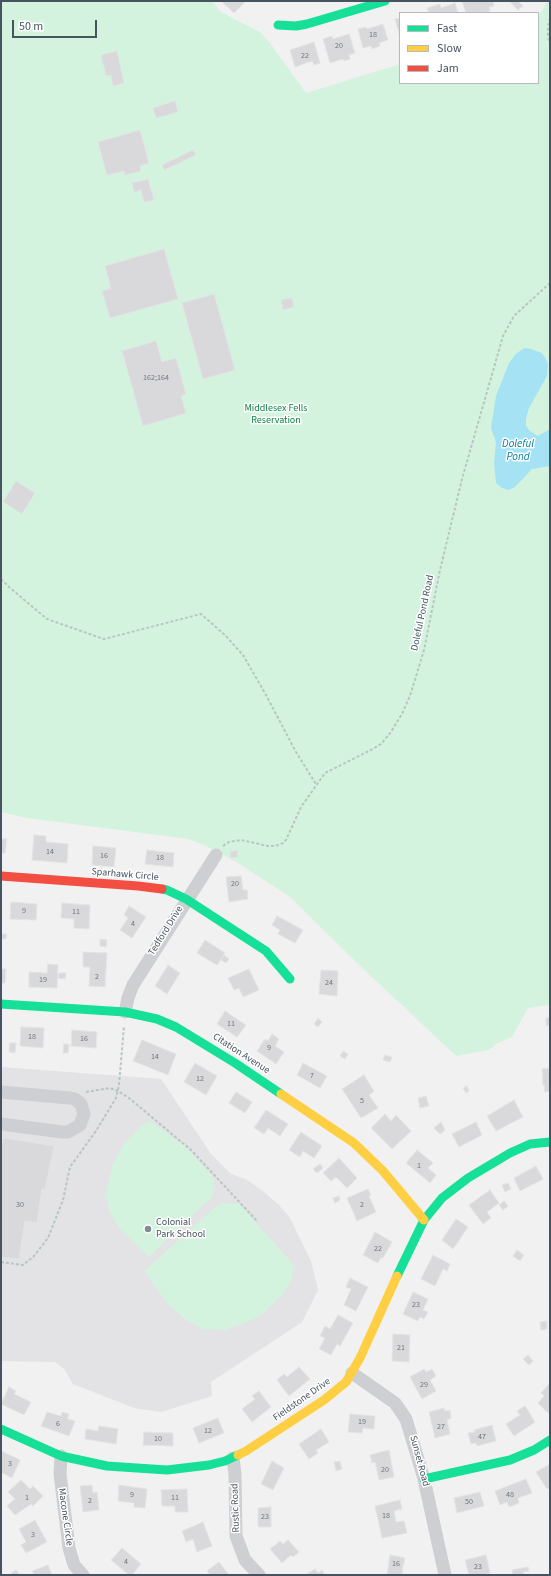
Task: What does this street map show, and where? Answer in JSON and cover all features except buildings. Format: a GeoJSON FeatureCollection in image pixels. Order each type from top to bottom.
{"type":"FeatureCollection","features":[{"type":"Feature","properties":{"kind":"street"},"geometry":{"type":"LineString","coordinates":[[278,24],[296,26],[307,24],[385,1]]}},
{"type":"Feature","properties":{"kind":"street","name":"Tedford Drive"},"geometry":{"type":"LineString","coordinates":[[125,1012],[133,985],[216,855]]}},
{"type":"Feature","properties":{"kind":"street","name":"Sparhawk Circle"},"geometry":{"type":"LineString","coordinates":[[1,876],[160,889],[174,893],[266,951],[290,979]]}},
{"type":"Feature","properties":{"kind":"street","name":"Citation Avenue"},"geometry":{"type":"LineString","coordinates":[[1,1004],[125,1012],[157,1019],[183,1031],[345,1136],[378,1166],[424,1220]]}},
{"type":"Feature","properties":{"kind":"street"},"geometry":{"type":"LineString","coordinates":[[1,1092],[64,1096],[75,1099],[82,1107],[84,1117],[80,1125],[68,1132],[1,1124]]}},
{"type":"Feature","properties":{"kind":"street","name":"Fieldstone Drive"},"geometry":{"type":"LineString","coordinates":[[1,1429],[60,1456],[87,1463],[107,1466],[167,1470],[209,1465],[233,1458],[324,1400],[343,1385],[352,1373],[360,1358],[424,1220],[442,1198],[479,1171],[524,1146],[537,1142],[550,1142]]}},
{"type":"Feature","properties":{"kind":"street","name":"Sunset Road"},"geometry":{"type":"LineString","coordinates":[[352,1373],[400,1408],[408,1424],[424,1479],[445,1575]]}},
{"type":"Feature","properties":{"kind":"street"},"geometry":{"type":"LineString","coordinates":[[424,1479],[510,1460],[534,1450],[550,1440]]}},
{"type":"Feature","properties":{"kind":"street","name":"Macone Circle"},"geometry":{"type":"LineString","coordinates":[[60,1456],[60,1474],[69,1548],[74,1565],[83,1575]]}},
{"type":"Feature","properties":{"kind":"street","name":"Rustic Road"},"geometry":{"type":"LineString","coordinates":[[233,1458],[235,1474],[235,1530],[238,1543],[245,1560],[259,1575]]}},
{"type":"Feature","properties":{"kind":"path"},"geometry":{"type":"LineString","coordinates":[[550,18],[548,36],[550,44]]}},
{"type":"Feature","properties":{"kind":"path","name":"Doleful Pond Road"},"geometry":{"type":"LineString","coordinates":[[216,855],[221,848],[229,842],[241,840],[268,846],[275,846],[283,843],[286,840],[301,807],[325,773],[381,744],[391,732],[403,712],[411,693],[424,650],[440,570],[462,479],[503,336],[514,316],[550,283]]}},
{"type":"Feature","properties":{"kind":"path"},"geometry":{"type":"LineString","coordinates":[[1,579],[47,619],[104,639],[202,614],[225,635],[243,655],[266,694],[296,752],[316,784]]}},
{"type":"Feature","properties":{"kind":"path"},"geometry":{"type":"LineString","coordinates":[[1,1262],[23,1265],[34,1256],[48,1238],[63,1200],[70,1167],[116,1098],[125,1012]]}},
{"type":"Feature","properties":{"kind":"path"},"geometry":{"type":"LineString","coordinates":[[75,1099],[86,1092],[110,1088],[118,1090],[191,1150],[258,1222]]}},
{"type":"Feature","properties":{"kind":"shaded area","name":"Colonial Park School"},"geometry":{"type":"Polygon","coordinates":[[[1,1067],[161,1079],[211,1154],[230,1173],[247,1180],[263,1191],[279,1205],[290,1218],[311,1261],[318,1290],[302,1322],[211,1382],[212,1396],[161,1412],[134,1408],[73,1384],[64,1369],[55,1362],[1,1361],[1,1067]]]}},
{"type":"Feature","properties":{"kind":"green space","name":"Middlesex Fells Reservation"},"geometry":{"type":"Polygon","coordinates":[[[1,1],[212,1],[221,12],[260,32],[270,43],[306,93],[399,64],[399,84],[539,84],[539,15],[548,1],[550,1],[550,1005],[528,1008],[512,1037],[496,1044],[489,1050],[456,1056],[356,962],[290,897],[238,863],[204,845],[189,839],[26,818],[1,812],[1,1]]]}},
{"type":"Feature","properties":{"kind":"green space"},"geometry":{"type":"Polygon","coordinates":[[[150,1121],[187,1148],[214,1178],[213,1196],[149,1257],[119,1228],[109,1210],[106,1196],[113,1164],[124,1144],[141,1126],[150,1121]]]}},
{"type":"Feature","properties":{"kind":"green space"},"geometry":{"type":"Polygon","coordinates":[[[220,1203],[239,1204],[294,1265],[292,1280],[281,1296],[263,1314],[248,1322],[224,1330],[202,1329],[182,1317],[167,1303],[144,1271],[220,1203]]]}},
{"type":"Feature","properties":{"kind":"water","name":"Doleful Pond"},"geometry":{"type":"Polygon","coordinates":[[[524,348],[542,353],[548,365],[547,376],[529,408],[526,426],[530,431],[538,436],[550,429],[550,466],[532,469],[515,487],[509,490],[502,488],[496,483],[494,462],[496,442],[491,428],[496,396],[509,363],[516,354],[524,348]]]}},
{"type":"Feature","properties":{"kind":"traffic: fast"},"geometry":{"type":"LineString","coordinates":[[278,25],[296,26],[307,24],[385,1]]}},
{"type":"Feature","properties":{"kind":"traffic: fast"},"geometry":{"type":"LineString","coordinates":[[162,889],[186,899],[266,951],[290,979]]}},
{"type":"Feature","properties":{"kind":"traffic: fast"},"geometry":{"type":"LineString","coordinates":[[1,1004],[125,1012],[157,1019],[176,1027],[235,1063],[281,1094]]}},
{"type":"Feature","properties":{"kind":"traffic: fast"},"geometry":{"type":"LineString","coordinates":[[397,1276],[424,1220],[442,1198],[468,1178],[510,1153],[530,1144],[550,1142]]}},
{"type":"Feature","properties":{"kind":"traffic: fast"},"geometry":{"type":"LineString","coordinates":[[1,1429],[61,1456],[107,1466],[167,1470],[209,1465],[225,1461],[238,1455]]}},
{"type":"Feature","properties":{"kind":"traffic: fast"},"geometry":{"type":"LineString","coordinates":[[424,1479],[510,1460],[534,1450],[550,1440]]}},
{"type":"Feature","properties":{"kind":"traffic: slow"},"geometry":{"type":"LineString","coordinates":[[281,1094],[354,1143],[383,1171],[424,1220]]}},
{"type":"Feature","properties":{"kind":"traffic: slow"},"geometry":{"type":"LineString","coordinates":[[238,1455],[324,1400],[346,1382],[360,1358],[397,1276]]}},
{"type":"Feature","properties":{"kind":"traffic: jam"},"geometry":{"type":"LineString","coordinates":[[1,876],[162,889]]}},
{"type":"Feature","properties":{"kind":"place","name":"Colonial Park School"},"geometry":{"type":"Point","coordinates":[148,1229]}}]}
